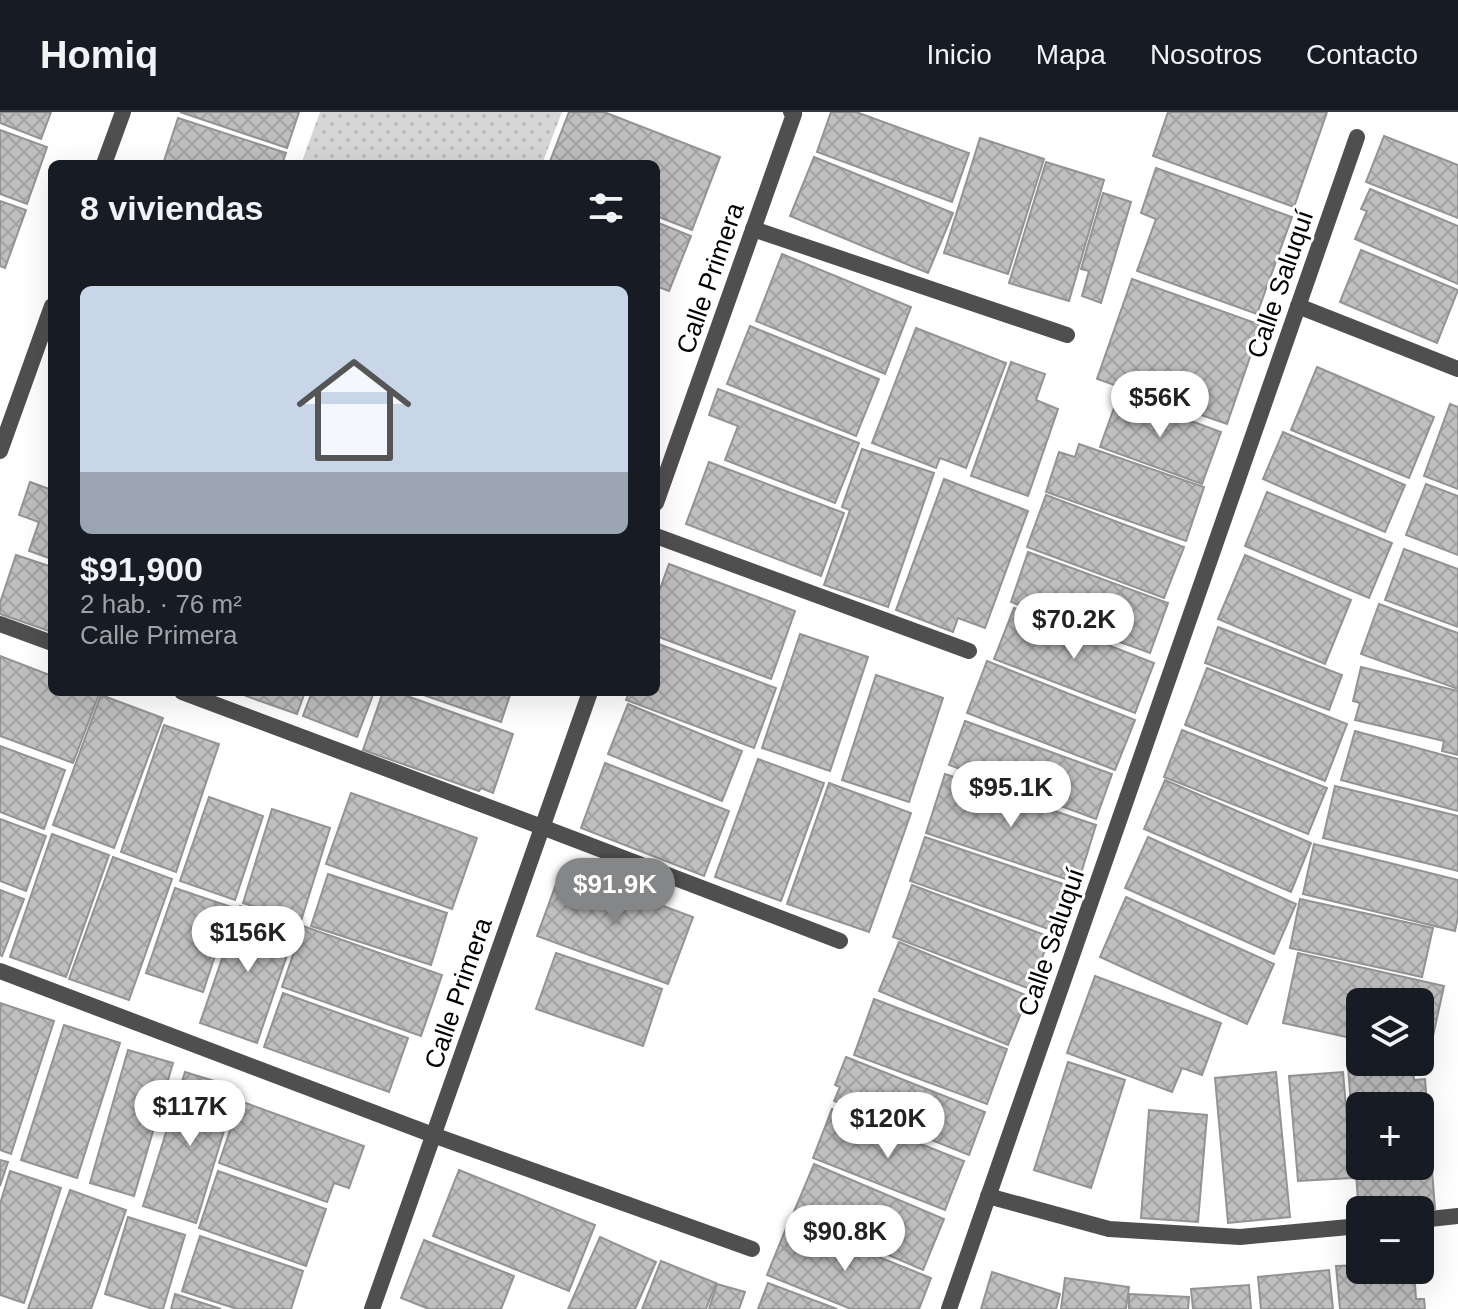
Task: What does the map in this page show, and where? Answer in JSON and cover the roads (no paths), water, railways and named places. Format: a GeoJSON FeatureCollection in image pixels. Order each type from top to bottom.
{"type":"FeatureCollection","features":[{"type":"Feature","properties":{"kind":"street"},"geometry":{"type":"LineString","coordinates":[[105,160],[123,112]]}},
{"type":"Feature","properties":{"kind":"street","name":"Calle Primera"},"geometry":{"type":"LineString","coordinates":[[660,492],[792,113]]}},
{"type":"Feature","properties":{"kind":"street","name":"Calle Saluquí"},"geometry":{"type":"LineString","coordinates":[[949,1309],[1357,137]]}},
{"type":"Feature","properties":{"kind":"street"},"geometry":{"type":"LineString","coordinates":[[753,229],[1067,335]]}},
{"type":"Feature","properties":{"kind":"street"},"geometry":{"type":"LineString","coordinates":[[1298,306],[1458,369]]}},
{"type":"Feature","properties":{"kind":"street"},"geometry":{"type":"LineString","coordinates":[[0,451],[48,319]]}},
{"type":"Feature","properties":{"kind":"street"},"geometry":{"type":"LineString","coordinates":[[660,537],[969,651]]}},
{"type":"Feature","properties":{"kind":"street"},"geometry":{"type":"LineString","coordinates":[[0,624],[48,642]]}},
{"type":"Feature","properties":{"kind":"street"},"geometry":{"type":"LineString","coordinates":[[193,696],[840,941]]}},
{"type":"Feature","properties":{"kind":"street","name":"Calle Primera"},"geometry":{"type":"LineString","coordinates":[[372,1309],[589,696]]}},
{"type":"Feature","properties":{"kind":"street"},"geometry":{"type":"LineString","coordinates":[[0,971],[433,1135],[752,1249]]}},
{"type":"Feature","properties":{"kind":"street"},"geometry":{"type":"LineString","coordinates":[[988,1196],[1109,1229],[1240,1237],[1346,1227]]}},
{"type":"Feature","properties":{"kind":"street"},"geometry":{"type":"LineString","coordinates":[[1434,1219],[1458,1216]]}}]}
